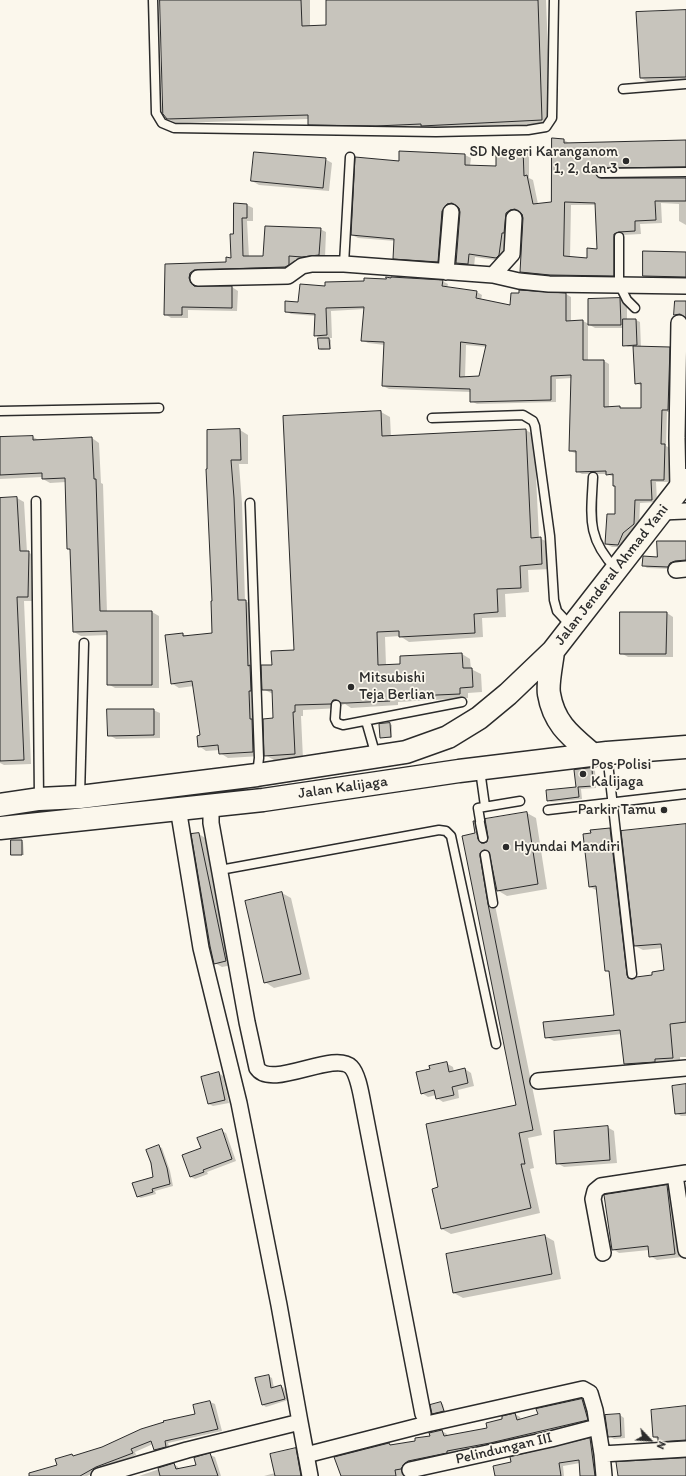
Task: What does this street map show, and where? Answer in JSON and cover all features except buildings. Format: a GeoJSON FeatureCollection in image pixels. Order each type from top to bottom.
{"type":"FeatureCollection","features":[{"type":"Feature","properties":{"kind":"highway","name":"Jalan Jenderal Ahmad Yani"},"geometry":{"type":"LineString","coordinates":[[553,651],[682,485]]}},
{"type":"Feature","properties":{"kind":"highway","name":"Jalan Kalijaga"},"geometry":{"type":"LineString","coordinates":[[0,805],[39,799],[80,797],[257,774],[406,752],[448,737],[479,718],[508,694],[553,651]]}},
{"type":"Feature","properties":{"kind":"highway"},"geometry":{"type":"LineString","coordinates":[[553,651],[549,693],[556,715],[566,732],[600,754]]}},
{"type":"Feature","properties":{"kind":"highway","name":"Jalan Kalijaga"},"geometry":{"type":"LineString","coordinates":[[0,828],[263,800],[480,769],[600,754],[686,747]]}},
{"type":"Feature","properties":{"kind":"highway"},"geometry":{"type":"LineString","coordinates":[[257,774],[263,800]]}},
{"type":"Feature","properties":{"kind":"street"},"geometry":{"type":"LineString","coordinates":[[446,272],[451,212]]}},
{"type":"Feature","properties":{"kind":"street"},"geometry":{"type":"LineString","coordinates":[[493,276],[512,254],[514,218]]}},
{"type":"Feature","properties":{"kind":"street"},"geometry":{"type":"LineString","coordinates":[[198,278],[288,276],[302,266],[312,264],[344,264],[493,276],[519,281],[549,284],[686,286]]}},
{"type":"Feature","properties":{"kind":"street"},"geometry":{"type":"LineString","coordinates":[[678,323],[677,438],[682,485]]}},
{"type":"Feature","properties":{"kind":"street"},"geometry":{"type":"LineString","coordinates":[[661,512],[686,511]]}},
{"type":"Feature","properties":{"kind":"street"},"geometry":{"type":"LineString","coordinates":[[211,805],[212,823],[220,870],[247,1022],[257,1068],[262,1073],[267,1075],[341,1062],[351,1067],[356,1075],[363,1104],[423,1414]]}},
{"type":"Feature","properties":{"kind":"street"},"geometry":{"type":"LineString","coordinates":[[178,808],[201,948],[239,1103],[279,1305],[310,1476]]}},
{"type":"Feature","properties":{"kind":"street"},"geometry":{"type":"LineString","coordinates":[[538,1081],[686,1068]]}},
{"type":"Feature","properties":{"kind":"street"},"geometry":{"type":"LineString","coordinates":[[603,1253],[593,1199],[595,1191],[601,1186],[680,1174],[686,1250]]}},
{"type":"Feature","properties":{"kind":"street"},"geometry":{"type":"LineString","coordinates":[[306,1455],[427,1424],[582,1389],[590,1393],[595,1410],[604,1476]]}},
{"type":"Feature","properties":{"kind":"street"},"geometry":{"type":"LineString","coordinates":[[99,1476],[187,1450],[300,1422]]}},
{"type":"Feature","properties":{"kind":"street","name":"Pelindungan III"},"geometry":{"type":"LineString","coordinates":[[410,1470],[597,1427]]}},
{"type":"Feature","properties":{"kind":"street"},"geometry":{"type":"LineString","coordinates":[[602,1454],[686,1449]]}},
{"type":"Feature","properties":{"kind":"lane"},"geometry":{"type":"LineString","coordinates":[[152,0],[156,113],[162,123],[174,128],[436,132],[528,130],[546,127],[552,118],[554,0]]}},
{"type":"Feature","properties":{"kind":"lane"},"geometry":{"type":"LineString","coordinates":[[623,89],[686,84]]}},
{"type":"Feature","properties":{"kind":"lane"},"geometry":{"type":"LineString","coordinates":[[344,264],[350,157]]}},
{"type":"Feature","properties":{"kind":"lane"},"geometry":{"type":"LineString","coordinates":[[601,173],[686,172]]}},
{"type":"Feature","properties":{"kind":"lane"},"geometry":{"type":"LineString","coordinates":[[619,237],[619,284],[627,300],[635,308]]}},
{"type":"Feature","properties":{"kind":"lane"},"geometry":{"type":"LineString","coordinates":[[0,411],[159,408]]}},
{"type":"Feature","properties":{"kind":"lane"},"geometry":{"type":"LineString","coordinates":[[432,418],[523,415],[533,421],[535,426],[550,536],[554,600],[557,611],[572,627]]}},
{"type":"Feature","properties":{"kind":"lane"},"geometry":{"type":"LineString","coordinates":[[593,477],[591,522],[596,541],[606,559],[616,570]]}},
{"type":"Feature","properties":{"kind":"lane"},"geometry":{"type":"LineString","coordinates":[[36,501],[39,799]]}},
{"type":"Feature","properties":{"kind":"lane"},"geometry":{"type":"LineString","coordinates":[[250,502],[259,758],[257,774]]}},
{"type":"Feature","properties":{"kind":"lane"},"geometry":{"type":"LineString","coordinates":[[80,797],[84,643]]}},
{"type":"Feature","properties":{"kind":"lane"},"geometry":{"type":"LineString","coordinates":[[336,706],[335,719],[339,724],[366,721],[462,702]]}},
{"type":"Feature","properties":{"kind":"lane"},"geometry":{"type":"LineString","coordinates":[[366,721],[376,756]]}},
{"type":"Feature","properties":{"kind":"lane"},"geometry":{"type":"LineString","coordinates":[[600,754],[613,802],[632,974]]}},
{"type":"Feature","properties":{"kind":"lane"},"geometry":{"type":"LineString","coordinates":[[480,769],[485,806]]}},
{"type":"Feature","properties":{"kind":"lane"},"geometry":{"type":"LineString","coordinates":[[548,810],[685,794]]}},
{"type":"Feature","properties":{"kind":"lane"},"geometry":{"type":"LineString","coordinates":[[483,838],[478,808],[520,801]]}},
{"type":"Feature","properties":{"kind":"lane"},"geometry":{"type":"LineString","coordinates":[[220,870],[438,830],[446,832],[451,836],[496,1044]]}},
{"type":"Feature","properties":{"kind":"lane"},"geometry":{"type":"LineString","coordinates":[[485,855],[493,903]]}},
{"type":"Feature","properties":{"kind":"place","name":"SD Negeri Karanganom 1, 2, dan 3"},"geometry":{"type":"Point","coordinates":[626,161]}},
{"type":"Feature","properties":{"kind":"place","name":"Mitsubishi Teja Berlian"},"geometry":{"type":"Point","coordinates":[351,687]}},
{"type":"Feature","properties":{"kind":"place","name":"Pos Polisi Kalijaga"},"geometry":{"type":"Point","coordinates":[583,774]}},
{"type":"Feature","properties":{"kind":"place","name":"Parkir Tamu"},"geometry":{"type":"Point","coordinates":[664,810]}},
{"type":"Feature","properties":{"kind":"place","name":"Hyundai Mandiri"},"geometry":{"type":"Point","coordinates":[506,847]}}]}
